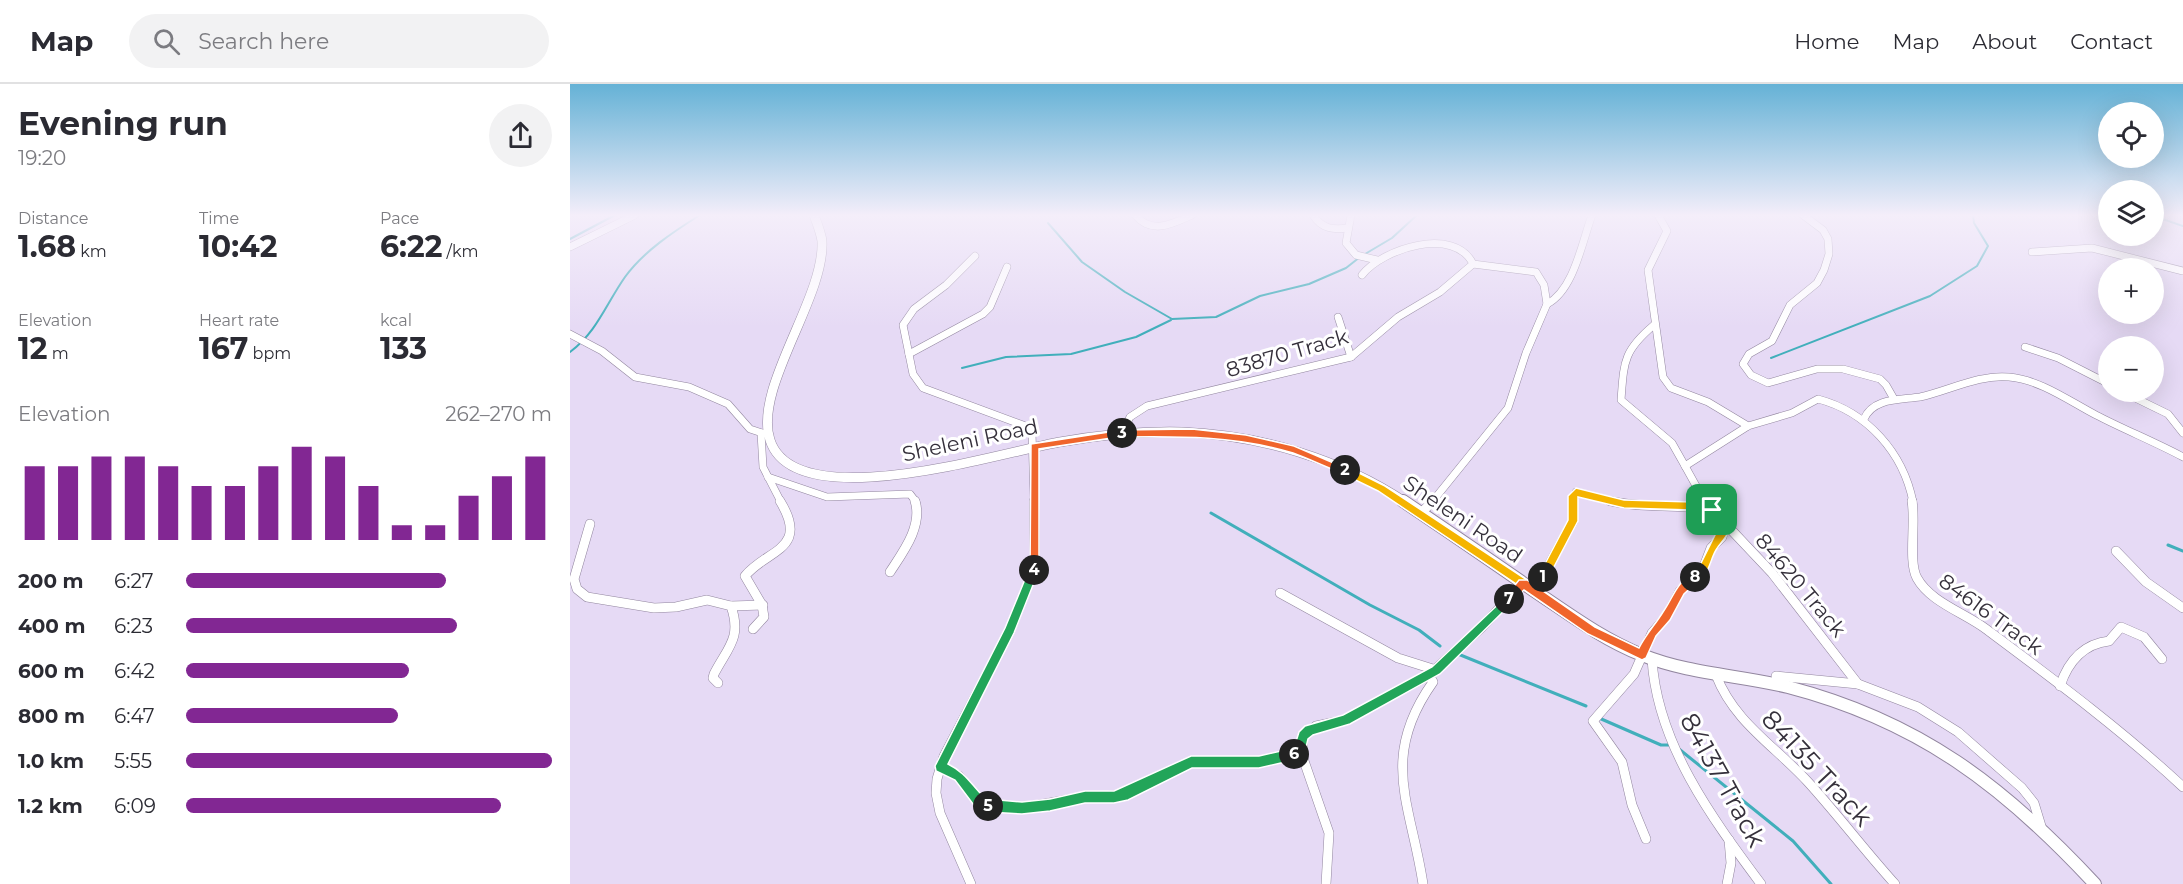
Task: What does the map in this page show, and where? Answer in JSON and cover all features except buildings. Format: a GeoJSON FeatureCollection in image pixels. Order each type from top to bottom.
{"type":"FeatureCollection","features":[{"type":"Feature","properties":{"kind":"street"},"geometry":{"type":"LineString","coordinates":[[753,629],[764,617],[763,605],[744,579],[745,574],[782,548],[790,527],[786,506],[759,457],[766,411],[819,266],[821,252]]}},
{"type":"Feature","properties":{"kind":"street"},"geometry":{"type":"LineString","coordinates":[[1355,252],[1361,257],[1377,260]]}},
{"type":"Feature","properties":{"kind":"street"},"geometry":{"type":"LineString","coordinates":[[1362,275],[1377,260],[1394,252]]}},
{"type":"Feature","properties":{"kind":"street"},"geometry":{"type":"LineString","coordinates":[[1466,252],[1473,264],[1521,268],[1536,272],[1544,285],[1548,304]]}},
{"type":"Feature","properties":{"kind":"street"},"geometry":{"type":"LineString","coordinates":[[1420,514],[1445,488],[1508,408],[1526,353],[1548,304],[1558,298],[1563,290],[1578,252]]}},
{"type":"Feature","properties":{"kind":"street"},"geometry":{"type":"LineString","coordinates":[[1657,252],[1648,266],[1661,370],[1668,385],[1708,402],[1748,426],[1685,466]]}},
{"type":"Feature","properties":{"kind":"street"},"geometry":{"type":"LineString","coordinates":[[1829,252],[1820,279],[1813,288],[1792,302],[1775,338],[1768,345],[1747,355],[1743,364],[1756,377],[1771,384],[1816,369],[1848,370],[1883,381],[1894,399]]}},
{"type":"Feature","properties":{"kind":"street"},"geometry":{"type":"LineString","coordinates":[[2109,252],[2183,271]]}},
{"type":"Feature","properties":{"kind":"street"},"geometry":{"type":"LineString","coordinates":[[971,884],[940,813],[936,793],[941,766],[1010,630],[1035,567],[1034,446],[1032,432],[1023,425],[923,388],[913,374],[903,331],[904,321],[975,256]]}},
{"type":"Feature","properties":{"kind":"street","name":"83870 Track"},"geometry":{"type":"LineString","coordinates":[[1122,433],[1130,417],[1147,406],[1351,357],[1398,317],[1440,292],[1473,264]]}},
{"type":"Feature","properties":{"kind":"street"},"geometry":{"type":"LineString","coordinates":[[909,354],[983,314],[990,307],[1007,267]]}},
{"type":"Feature","properties":{"kind":"street"},"geometry":{"type":"LineString","coordinates":[[1338,318],[1351,357]]}},
{"type":"Feature","properties":{"kind":"street","name":"84620 Track"},"geometry":{"type":"LineString","coordinates":[[1654,325],[1634,341],[1624,355],[1621,400],[1672,443],[1689,477],[1712,510],[1780,584],[1858,684]]}},
{"type":"Feature","properties":{"kind":"street"},"geometry":{"type":"LineString","coordinates":[[570,334],[602,351],[635,377],[689,387],[728,404],[750,429],[764,434]]}},
{"type":"Feature","properties":{"kind":"street"},"geometry":{"type":"LineString","coordinates":[[2025,347],[2053,356],[2098,378]]}},
{"type":"Feature","properties":{"kind":"street"},"geometry":{"type":"LineString","coordinates":[[1864,418],[1871,407],[1894,399],[1923,396],[1986,379],[2019,378],[2059,393],[2098,416],[2183,457]]}},
{"type":"Feature","properties":{"kind":"street","name":"84616 Track"},"geometry":{"type":"LineString","coordinates":[[1748,426],[1792,413],[1818,399],[1831,401],[1864,418],[1892,456],[1912,501],[1915,517],[1912,556],[1914,573],[1919,582],[1927,590],[1973,620],[2139,747],[2183,787]]}},
{"type":"Feature","properties":{"kind":"street"},"geometry":{"type":"LineString","coordinates":[[2143,402],[2168,414],[2183,433]]}},
{"type":"Feature","properties":{"kind":"street","name":"Sheleni Road"},"geometry":{"type":"LineString","coordinates":[[764,434],[791,466],[826,479],[847,481],[892,476],[1034,446],[1122,433],[1154,431],[1222,435],[1294,450],[1362,478],[1420,514],[1592,630],[1647,657],[1716,675],[1784,687],[1830,699],[1911,732],[1989,780],[2041,826],[2095,884]]}},
{"type":"Feature","properties":{"kind":"street"},"geometry":{"type":"LineString","coordinates":[[768,477],[826,497],[910,494],[917,505],[917,515],[912,532],[890,572]]}},
{"type":"Feature","properties":{"kind":"street"},"geometry":{"type":"LineString","coordinates":[[1535,591],[1573,521],[1573,496],[1576,492],[1624,504],[1692,506],[1712,510]]}},
{"type":"Feature","properties":{"kind":"street"},"geometry":{"type":"LineString","coordinates":[[590,524],[574,579],[578,589],[595,600],[614,600],[647,608],[676,608],[707,600],[731,606],[763,605]]}},
{"type":"Feature","properties":{"kind":"street"},"geometry":{"type":"LineString","coordinates":[[1646,839],[1632,805],[1622,762],[1593,721],[1647,657],[1652,633],[1666,617],[1680,591],[1703,570],[1711,548],[1722,537],[1725,524]]}},
{"type":"Feature","properties":{"kind":"street"},"geometry":{"type":"LineString","coordinates":[[2116,550],[2146,582],[2183,608]]}},
{"type":"Feature","properties":{"kind":"street"},"geometry":{"type":"LineString","coordinates":[[1326,884],[1330,836],[1323,809],[1299,752],[1303,736],[1310,730],[1345,720],[1433,676],[1523,584]]}},
{"type":"Feature","properties":{"kind":"street"},"geometry":{"type":"LineString","coordinates":[[1280,593],[1433,676]]}},
{"type":"Feature","properties":{"kind":"street"},"geometry":{"type":"LineString","coordinates":[[718,683],[713,678],[714,674],[738,630],[731,606]]}},
{"type":"Feature","properties":{"kind":"street"},"geometry":{"type":"LineString","coordinates":[[2060,686],[2063,675],[2086,648],[2095,642],[2109,641],[2121,627],[2144,637],[2162,659]]}},
{"type":"Feature","properties":{"kind":"street","name":"84137 Track"},"geometry":{"type":"LineString","coordinates":[[1647,657],[1654,691],[1671,735],[1695,784],[1761,884]]}},
{"type":"Feature","properties":{"kind":"street","name":"84135 Track"},"geometry":{"type":"LineString","coordinates":[[1716,675],[1728,701],[1738,715],[1807,781],[1895,884]]}},
{"type":"Feature","properties":{"kind":"street"},"geometry":{"type":"LineString","coordinates":[[1423,884],[1404,804],[1403,757],[1410,724],[1433,676]]}},
{"type":"Feature","properties":{"kind":"street"},"geometry":{"type":"LineString","coordinates":[[1776,676],[1858,684],[1918,706],[1958,732],[2030,796],[2038,812],[2041,826]]}},
{"type":"Feature","properties":{"kind":"street"},"geometry":{"type":"LineString","coordinates":[[941,766],[959,776],[978,799],[989,806],[1022,808],[1050,805],[1078,798],[1123,795],[1191,762],[1259,762],[1299,752]]}},
{"type":"Feature","properties":{"kind":"street"},"geometry":{"type":"LineString","coordinates":[[1727,884],[1731,862],[1729,838]]}},
{"type":"Feature","properties":{"kind":"waterway"},"geometry":{"type":"LineString","coordinates":[[570,352],[587,336],[625,277],[648,252]]}},
{"type":"Feature","properties":{"kind":"waterway"},"geometry":{"type":"LineString","coordinates":[[1074,252],[1082,262],[1125,292],[1172,319],[1216,317],[1260,296],[1309,284],[1346,268],[1360,257]]}},
{"type":"Feature","properties":{"kind":"waterway"},"geometry":{"type":"LineString","coordinates":[[1771,358],[1930,296],[1977,266],[1985,252]]}},
{"type":"Feature","properties":{"kind":"waterway"},"geometry":{"type":"LineString","coordinates":[[962,368],[1006,357],[1071,354],[1136,337],[1171,320]]}},
{"type":"Feature","properties":{"kind":"waterway"},"geometry":{"type":"LineString","coordinates":[[1211,513],[1370,605],[1419,630],[1440,646]]}},
{"type":"Feature","properties":{"kind":"waterway"},"geometry":{"type":"LineString","coordinates":[[2168,545],[2183,551]]}},
{"type":"Feature","properties":{"kind":"waterway"},"geometry":{"type":"LineString","coordinates":[[1458,654],[1586,706]]}},
{"type":"Feature","properties":{"kind":"waterway"},"geometry":{"type":"LineString","coordinates":[[1599,718],[1661,745],[1672,745]]}},
{"type":"Feature","properties":{"kind":"waterway"},"geometry":{"type":"LineString","coordinates":[[1679,749],[1793,841],[1831,884]]}},
{"type":"Feature","properties":{"kind":"route"},"geometry":{"type":"LineString","coordinates":[[1154,431],[1222,435],[1294,450],[1322,459],[1382,488],[1535,591],[1573,521],[1573,496],[1576,492],[1624,504],[1664,504],[1712,510],[1725,524],[1724,533],[1711,548],[1703,570],[1680,591],[1666,617],[1652,633],[1642,655],[1592,630],[1523,584],[1436,670],[1345,720],[1316,726],[1303,736],[1299,752],[1287,756],[1259,762],[1201,760],[1181,765],[1123,795],[1107,798],[1085,797],[1050,805],[1022,808],[994,807],[981,802],[959,776],[941,766],[944,756],[984,684],[1010,630],[1035,567],[1034,446],[1090,436],[1154,431]]}}]}
